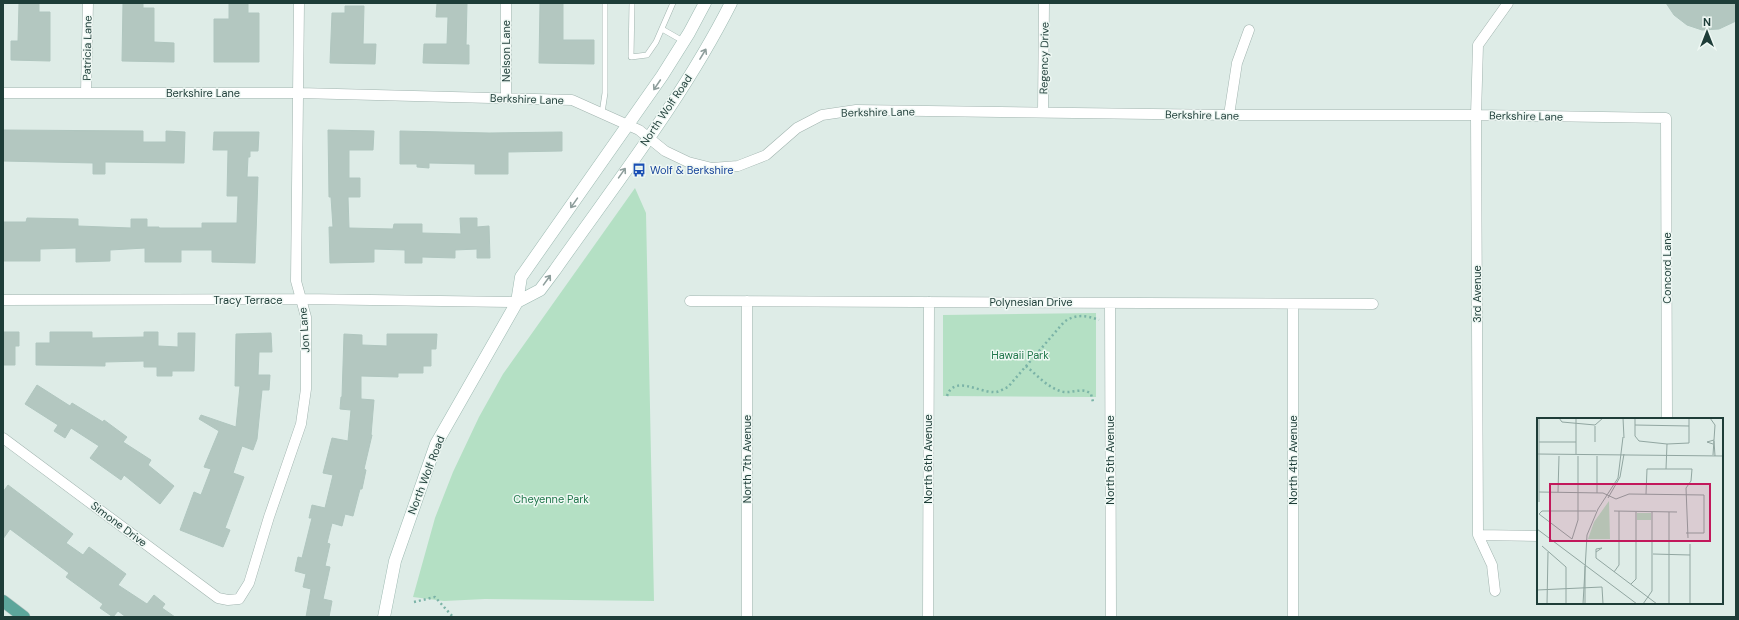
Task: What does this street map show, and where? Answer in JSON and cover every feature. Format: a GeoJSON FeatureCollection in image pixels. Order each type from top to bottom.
{"type":"FeatureCollection","features":[{"type":"Feature","properties":{"kind":"main road","name":"North Wolf Road"},"geometry":{"type":"LineString","coordinates":[[384,617],[394,561],[436,444],[517,302],[521,278],[629,125],[684,42],[705,3]]}},
{"type":"Feature","properties":{"kind":"main road","name":"North Wolf Road"},"geometry":{"type":"LineString","coordinates":[[517,302],[540,290],[696,66],[731,3]]}},
{"type":"Feature","properties":{"kind":"main road"},"geometry":{"type":"LineString","coordinates":[[3,601],[24,617]]}},
{"type":"Feature","properties":{"kind":"street","name":"Patricia Lane"},"geometry":{"type":"LineString","coordinates":[[86,92],[88,3]]}},
{"type":"Feature","properties":{"kind":"street","name":"Jon Lane"},"geometry":{"type":"LineString","coordinates":[[239,599],[249,583],[269,517],[301,424],[306,389],[306,317],[296,281],[299,3]]}},
{"type":"Feature","properties":{"kind":"street","name":"Nelson Lane"},"geometry":{"type":"LineString","coordinates":[[506,3],[506,98]]}},
{"type":"Feature","properties":{"kind":"street","name":"Regency Drive"},"geometry":{"type":"LineString","coordinates":[[1043,112],[1044,3]]}},
{"type":"Feature","properties":{"kind":"street","name":"3rd Avenue"},"geometry":{"type":"LineString","coordinates":[[1495,591],[1492,565],[1478,535],[1476,115],[1478,45],[1508,3]]}},
{"type":"Feature","properties":{"kind":"street"},"geometry":{"type":"LineString","coordinates":[[1229,115],[1237,63],[1248,30]]}},
{"type":"Feature","properties":{"kind":"street","name":"Berkshire Lane"},"geometry":{"type":"LineString","coordinates":[[3,92],[299,93],[572,100],[639,130],[665,151],[688,162],[712,168],[738,166],[766,155],[797,128],[822,115],[856,110],[1229,115],[1476,115],[1666,118]]}},
{"type":"Feature","properties":{"kind":"street","name":"Concord Lane"},"geometry":{"type":"LineString","coordinates":[[1666,118],[1667,418]]}},
{"type":"Feature","properties":{"kind":"street","name":"Tracy Terrace"},"geometry":{"type":"LineString","coordinates":[[3,300],[517,302]]}},
{"type":"Feature","properties":{"kind":"street","name":"Polynesian Drive"},"geometry":{"type":"LineString","coordinates":[[690,301],[1373,304]]}},
{"type":"Feature","properties":{"kind":"street","name":"North 7th Avenue"},"geometry":{"type":"LineString","coordinates":[[747,301],[747,617]]}},
{"type":"Feature","properties":{"kind":"street","name":"North 6th Avenue"},"geometry":{"type":"LineString","coordinates":[[928,302],[928,617]]}},
{"type":"Feature","properties":{"kind":"street","name":"North 5th Avenue"},"geometry":{"type":"LineString","coordinates":[[1110,303],[1111,617]]}},
{"type":"Feature","properties":{"kind":"street","name":"North 4th Avenue"},"geometry":{"type":"LineString","coordinates":[[1293,304],[1293,617]]}},
{"type":"Feature","properties":{"kind":"street","name":"Simone Drive"},"geometry":{"type":"LineString","coordinates":[[3,438],[218,598],[228,600],[239,599]]}},
{"type":"Feature","properties":{"kind":"street"},"geometry":{"type":"LineString","coordinates":[[1478,535],[1537,536]]}},
{"type":"Feature","properties":{"kind":"lane"},"geometry":{"type":"LineString","coordinates":[[602,113],[605,93],[605,3]]}},
{"type":"Feature","properties":{"kind":"lane"},"geometry":{"type":"LineString","coordinates":[[632,3],[631,57],[647,55],[656,42],[673,3]]}},
{"type":"Feature","properties":{"kind":"lane"},"geometry":{"type":"LineString","coordinates":[[662,29],[684,42]]}},
{"type":"Feature","properties":{"kind":"path"},"geometry":{"type":"LineString","coordinates":[[947,396],[948,392],[957,386],[963,385],[992,392],[1008,387],[1064,322],[1070,318],[1082,315],[1102,321],[1109,321]]}},
{"type":"Feature","properties":{"kind":"path"},"geometry":{"type":"LineString","coordinates":[[1026,366],[1056,390],[1072,392],[1082,390],[1088,391],[1091,394],[1093,402]]}},
{"type":"Feature","properties":{"kind":"path"},"geometry":{"type":"LineString","coordinates":[[414,602],[435,597],[453,617]]}},
{"type":"Feature","properties":{"kind":"green space","name":"Cheyenne Park"},"geometry":{"type":"Polygon","coordinates":[[[635,188],[646,213],[654,601],[485,599],[444,601],[413,597],[435,518],[453,472],[479,417],[503,374],[635,188]]]}},
{"type":"Feature","properties":{"kind":"green space","name":"Hawaii Park"},"geometry":{"type":"Polygon","coordinates":[[[1096,313],[1096,397],[943,396],[943,315],[1096,313]]]}},
{"type":"Feature","properties":{"kind":"building"},"geometry":{"type":"Polygon","coordinates":[[[19,3],[39,3],[39,12],[50,12],[50,61],[11,60],[11,41],[18,41],[19,3]]]}},
{"type":"Feature","properties":{"kind":"building"},"geometry":{"type":"Polygon","coordinates":[[[123,3],[143,3],[143,8],[154,8],[154,42],[174,43],[174,62],[122,61],[123,3]]]}},
{"type":"Feature","properties":{"kind":"building"},"geometry":{"type":"Polygon","coordinates":[[[229,3],[248,3],[248,13],[259,13],[259,62],[214,62],[214,19],[229,19],[229,3]]]}},
{"type":"Feature","properties":{"kind":"building"},"geometry":{"type":"Polygon","coordinates":[[[437,3],[467,3],[466,45],[469,45],[469,64],[423,63],[424,44],[447,44],[448,17],[436,17],[437,3]]]}},
{"type":"Feature","properties":{"kind":"building"},"geometry":{"type":"Polygon","coordinates":[[[540,3],[563,3],[563,40],[594,40],[594,64],[539,63],[540,3]]]}},
{"type":"Feature","properties":{"kind":"building"},"geometry":{"type":"Polygon","coordinates":[[[1666,3],[1736,3],[1736,21],[1719,29],[1702,30],[1687,25],[1674,15],[1666,3]]]}},
{"type":"Feature","properties":{"kind":"building"},"geometry":{"type":"Polygon","coordinates":[[[345,6],[364,6],[363,44],[376,44],[375,64],[330,63],[332,13],[345,13],[345,6]]]}},
{"type":"Feature","properties":{"kind":"building"},"geometry":{"type":"Polygon","coordinates":[[[3,130],[143,131],[143,142],[166,142],[166,131],[185,132],[184,163],[105,162],[105,174],[93,174],[93,163],[3,161],[3,130]]]}},
{"type":"Feature","properties":{"kind":"building"},"geometry":{"type":"Polygon","coordinates":[[[328,130],[374,131],[373,150],[349,150],[349,178],[360,178],[360,197],[348,197],[349,228],[393,229],[394,224],[422,224],[422,233],[461,234],[460,218],[477,218],[477,227],[489,226],[490,258],[477,258],[477,249],[455,250],[455,258],[422,257],[422,263],[405,263],[405,250],[374,249],[374,262],[330,263],[329,227],[333,227],[331,197],[329,197],[328,130]]]}},
{"type":"Feature","properties":{"kind":"building"},"geometry":{"type":"Polygon","coordinates":[[[400,131],[489,133],[562,132],[562,151],[508,152],[508,174],[475,174],[475,164],[429,163],[429,168],[417,167],[417,164],[400,164],[400,131]]]}},
{"type":"Feature","properties":{"kind":"building"},"geometry":{"type":"Polygon","coordinates":[[[214,132],[259,132],[258,151],[250,151],[250,157],[248,157],[247,177],[258,177],[255,263],[212,262],[212,250],[181,250],[181,262],[145,262],[145,248],[110,250],[110,261],[76,262],[76,248],[40,249],[40,261],[3,261],[3,222],[26,222],[27,218],[78,219],[78,226],[131,228],[131,219],[147,219],[147,227],[159,228],[202,228],[202,223],[237,223],[238,196],[227,196],[228,150],[213,150],[214,132]]]}},
{"type":"Feature","properties":{"kind":"building"},"geometry":{"type":"Polygon","coordinates":[[[4,332],[19,332],[19,346],[15,346],[15,365],[3,365],[4,332]]]}},
{"type":"Feature","properties":{"kind":"building"},"geometry":{"type":"Polygon","coordinates":[[[50,332],[92,332],[92,338],[144,337],[144,332],[158,332],[158,346],[178,347],[178,333],[195,333],[194,371],[172,371],[172,376],[157,376],[157,367],[144,367],[144,361],[105,362],[105,366],[36,365],[36,343],[50,343],[50,332]]]}},
{"type":"Feature","properties":{"kind":"building"},"geometry":{"type":"Polygon","coordinates":[[[271,333],[272,352],[259,352],[258,375],[270,375],[269,390],[262,390],[257,439],[253,450],[242,446],[233,473],[244,477],[225,528],[230,530],[223,547],[180,530],[194,492],[201,495],[211,469],[204,467],[219,431],[199,419],[201,415],[236,427],[240,386],[235,386],[236,334],[271,333]]]}},
{"type":"Feature","properties":{"kind":"building"},"geometry":{"type":"Polygon","coordinates":[[[344,334],[362,335],[362,345],[387,346],[387,334],[437,334],[436,349],[431,349],[431,366],[423,366],[423,373],[398,373],[398,377],[361,376],[361,399],[374,400],[372,435],[364,469],[366,470],[362,489],[360,489],[353,516],[345,514],[342,526],[332,523],[327,543],[330,544],[325,566],[330,567],[323,599],[332,601],[329,617],[306,617],[311,589],[303,587],[306,574],[295,571],[298,557],[302,558],[312,518],[309,518],[312,505],[325,508],[333,475],[323,473],[332,438],[348,441],[351,410],[340,409],[342,397],[344,334]]]}},
{"type":"Feature","properties":{"kind":"building"},"geometry":{"type":"Polygon","coordinates":[[[37,385],[70,406],[72,403],[103,422],[104,420],[127,437],[123,442],[151,460],[148,465],[174,486],[160,504],[124,475],[121,480],[90,458],[99,446],[71,428],[65,438],[54,431],[58,425],[25,404],[37,385]]]}},
{"type":"Feature","properties":{"kind":"building"},"geometry":{"type":"Polygon","coordinates":[[[8,485],[73,534],[66,543],[83,555],[89,547],[126,574],[118,585],[147,604],[154,595],[165,604],[162,608],[175,617],[126,617],[118,611],[113,617],[100,608],[103,604],[66,577],[69,573],[10,529],[3,539],[3,492],[8,485]]]}},
{"type":"Feature","properties":{"kind":"place","name":"Wolf & Berkshire"},"geometry":{"type":"Point","coordinates":[639,170]}}]}
